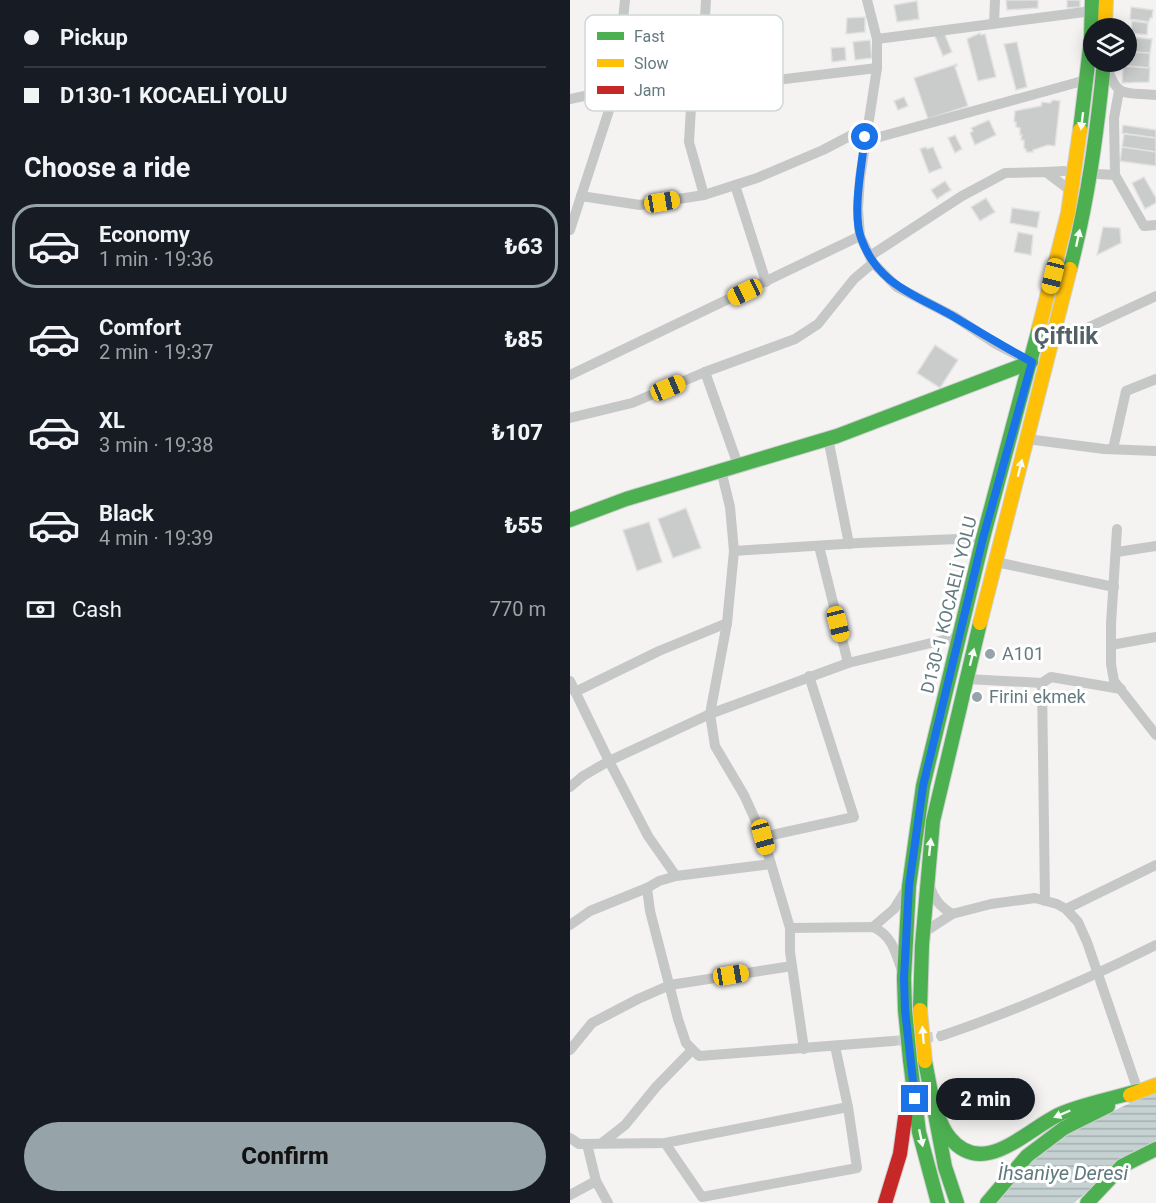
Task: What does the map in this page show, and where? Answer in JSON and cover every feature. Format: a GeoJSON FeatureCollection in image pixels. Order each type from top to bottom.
{"type":"FeatureCollection","features":[{"type":"Feature","properties":{"kind":"main road"},"geometry":{"type":"LineString","coordinates":[[1105,18],[1106,0]]}},
{"type":"Feature","properties":{"kind":"main road","name":"D130-1 KOCAELİ YOLU"},"geometry":{"type":"LineString","coordinates":[[910,1062],[904,978],[909,886],[923,786],[983,538],[1032,362],[1068,213],[1086,80],[1092,5]]}},
{"type":"Feature","properties":{"kind":"main road"},"geometry":{"type":"LineString","coordinates":[[957,1203],[945,1167],[932,1100],[925,1061],[921,1010],[923,933],[933,821],[1077,243],[1091,172],[1104,72]]}},
{"type":"Feature","properties":{"kind":"main road"},"geometry":{"type":"LineString","coordinates":[[570,520],[626,499],[828,438],[1032,362]]}},
{"type":"Feature","properties":{"kind":"main road"},"geometry":{"type":"LineString","coordinates":[[885,1203],[898,1169],[906,1126],[910,1062]]}},
{"type":"Feature","properties":{"kind":"main road"},"geometry":{"type":"LineString","coordinates":[[910,1062],[921,1139],[928,1173],[938,1203]]}},
{"type":"Feature","properties":{"kind":"main road"},"geometry":{"type":"LineString","coordinates":[[932,1100],[948,1136],[964,1152],[987,1155],[1005,1147],[1060,1114],[1156,1084]]}},
{"type":"Feature","properties":{"kind":"main road"},"geometry":{"type":"LineString","coordinates":[[987,1203],[1027,1156],[1064,1128],[1138,1091]]}},
{"type":"Feature","properties":{"kind":"main road"},"geometry":{"type":"LineString","coordinates":[[1087,1203],[1122,1166],[1156,1149]]}},
{"type":"Feature","properties":{"kind":"street"},"geometry":{"type":"LineString","coordinates":[[623,15],[625,0]]}},
{"type":"Feature","properties":{"kind":"street"},"geometry":{"type":"LineString","coordinates":[[705,15],[706,0]]}},
{"type":"Feature","properties":{"kind":"street"},"geometry":{"type":"LineString","coordinates":[[867,0],[877,39],[877,68],[859,188],[860,236],[872,259],[897,287],[955,317],[996,344],[1032,362]]}},
{"type":"Feature","properties":{"kind":"street"},"geometry":{"type":"LineString","coordinates":[[994,23],[995,0]]}},
{"type":"Feature","properties":{"kind":"street"},"geometry":{"type":"LineString","coordinates":[[877,39],[994,23],[1092,5]]}},
{"type":"Feature","properties":{"kind":"street"},"geometry":{"type":"LineString","coordinates":[[783,79],[877,68]]}},
{"type":"Feature","properties":{"kind":"street"},"geometry":{"type":"LineString","coordinates":[[1109,72],[1114,87],[1119,91],[1156,95]]}},
{"type":"Feature","properties":{"kind":"street"},"geometry":{"type":"LineString","coordinates":[[865,141],[1086,80]]}},
{"type":"Feature","properties":{"kind":"street"},"geometry":{"type":"LineString","coordinates":[[1119,91],[1114,118],[1115,175],[1144,226],[1156,225]]}},
{"type":"Feature","properties":{"kind":"street"},"geometry":{"type":"LineString","coordinates":[[570,99],[585,96]]}},
{"type":"Feature","properties":{"kind":"street"},"geometry":{"type":"LineString","coordinates":[[570,230],[609,111]]}},
{"type":"Feature","properties":{"kind":"street"},"geometry":{"type":"LineString","coordinates":[[691,111],[689,142],[704,195]]}},
{"type":"Feature","properties":{"kind":"street"},"geometry":{"type":"LineString","coordinates":[[581,196],[640,205],[704,195],[757,178],[824,150],[867,127]]}},
{"type":"Feature","properties":{"kind":"street"},"geometry":{"type":"LineString","coordinates":[[570,418],[632,403],[705,372],[795,339],[818,324],[872,259],[962,196],[1005,173],[1064,171]]}},
{"type":"Feature","properties":{"kind":"street"},"geometry":{"type":"LineString","coordinates":[[1046,172],[1071,190]]}},
{"type":"Feature","properties":{"kind":"street"},"geometry":{"type":"LineString","coordinates":[[1098,174],[1115,175]]}},
{"type":"Feature","properties":{"kind":"street"},"geometry":{"type":"LineString","coordinates":[[735,185],[766,282]]}},
{"type":"Feature","properties":{"kind":"street"},"geometry":{"type":"LineString","coordinates":[[570,375],[860,236]]}},
{"type":"Feature","properties":{"kind":"street"},"geometry":{"type":"LineString","coordinates":[[1053,338],[1085,329],[1156,296]]}},
{"type":"Feature","properties":{"kind":"street"},"geometry":{"type":"LineString","coordinates":[[705,372],[738,465]]}},
{"type":"Feature","properties":{"kind":"street"},"geometry":{"type":"LineString","coordinates":[[1113,450],[1126,391],[1156,379]]}},
{"type":"Feature","properties":{"kind":"street"},"geometry":{"type":"LineString","coordinates":[[828,438],[849,544]]}},
{"type":"Feature","properties":{"kind":"street"},"geometry":{"type":"LineString","coordinates":[[1027,439],[1113,450],[1156,451]]}},
{"type":"Feature","properties":{"kind":"street"},"geometry":{"type":"LineString","coordinates":[[721,470],[730,507],[734,551],[727,623],[710,714],[715,746],[744,795],[763,837],[790,928],[792,966],[804,1049]]}},
{"type":"Feature","properties":{"kind":"street"},"geometry":{"type":"LineString","coordinates":[[1117,529],[1111,624],[1111,664],[1114,681],[1154,728]]}},
{"type":"Feature","properties":{"kind":"street"},"geometry":{"type":"LineString","coordinates":[[734,551],[983,538]]}},
{"type":"Feature","properties":{"kind":"street"},"geometry":{"type":"LineString","coordinates":[[819,546],[848,663]]}},
{"type":"Feature","properties":{"kind":"street"},"geometry":{"type":"LineString","coordinates":[[1117,552],[1156,546]]}},
{"type":"Feature","properties":{"kind":"street"},"geometry":{"type":"LineString","coordinates":[[996,562],[1114,587]]}},
{"type":"Feature","properties":{"kind":"street"},"geometry":{"type":"LineString","coordinates":[[576,692],[659,651],[727,623]]}},
{"type":"Feature","properties":{"kind":"street"},"geometry":{"type":"LineString","coordinates":[[570,787],[583,776],[609,761],[710,714],[848,663],[960,636]]}},
{"type":"Feature","properties":{"kind":"street"},"geometry":{"type":"LineString","coordinates":[[1112,645],[1156,637]]}},
{"type":"Feature","properties":{"kind":"street"},"geometry":{"type":"LineString","coordinates":[[763,837],[854,817],[809,676]]}},
{"type":"Feature","properties":{"kind":"street"},"geometry":{"type":"LineString","coordinates":[[967,679],[1042,683],[1051,677],[1121,689]]}},
{"type":"Feature","properties":{"kind":"street"},"geometry":{"type":"LineString","coordinates":[[570,681],[648,836],[676,876]]}},
{"type":"Feature","properties":{"kind":"street"},"geometry":{"type":"LineString","coordinates":[[1042,683],[1045,901]]}},
{"type":"Feature","properties":{"kind":"street"},"geometry":{"type":"LineString","coordinates":[[570,925],[590,911],[659,881],[676,876],[771,864]]}},
{"type":"Feature","properties":{"kind":"street"},"geometry":{"type":"LineString","coordinates":[[1066,909],[1156,866]]}},
{"type":"Feature","properties":{"kind":"street"},"geometry":{"type":"LineString","coordinates":[[928,871],[934,899],[952,914]]}},
{"type":"Feature","properties":{"kind":"street"},"geometry":{"type":"LineString","coordinates":[[873,927],[894,909],[909,886]]}},
{"type":"Feature","properties":{"kind":"street"},"geometry":{"type":"LineString","coordinates":[[647,888],[650,911],[678,1019],[686,1043],[699,1056],[893,1041]]}},
{"type":"Feature","properties":{"kind":"street"},"geometry":{"type":"LineString","coordinates":[[923,933],[952,914],[991,904],[1035,898],[1058,904],[1066,909],[1078,922],[1087,942],[1138,1091]]}},
{"type":"Feature","properties":{"kind":"street"},"geometry":{"type":"LineString","coordinates":[[790,928],[873,927],[884,932],[893,945],[904,978]]}},
{"type":"Feature","properties":{"kind":"street"},"geometry":{"type":"LineString","coordinates":[[941,1036],[996,1017],[1097,974],[1156,945]]}},
{"type":"Feature","properties":{"kind":"street"},"geometry":{"type":"LineString","coordinates":[[570,1050],[592,1023],[670,985],[792,966]]}},
{"type":"Feature","properties":{"kind":"street"},"geometry":{"type":"LineString","coordinates":[[665,1143],[704,1200],[857,1168],[848,1107],[835,1046]]}},
{"type":"Feature","properties":{"kind":"street"},"geometry":{"type":"LineString","coordinates":[[602,1143],[625,1125],[656,1087],[692,1050]]}},
{"type":"Feature","properties":{"kind":"street"},"geometry":{"type":"LineString","coordinates":[[570,1138],[579,1144],[665,1143],[848,1107]]}},
{"type":"Feature","properties":{"kind":"street"},"geometry":{"type":"LineString","coordinates":[[587,1143],[596,1181],[608,1203]]}},
{"type":"Feature","properties":{"kind":"street"},"geometry":{"type":"LineString","coordinates":[[570,1195],[596,1181]]}},
{"type":"Feature","properties":{"kind":"water","name":"İhsaniye Deresi"},"geometry":{"type":"Polygon","coordinates":[[[1156,1093],[1156,1142],[1134,1151],[1074,1203],[992,1203],[1033,1158],[1073,1130],[1156,1093]]]}},
{"type":"Feature","properties":{"kind":"building"},"geometry":{"type":"Polygon","coordinates":[[[1006,0],[1038,0],[1038,8],[1007,10],[1006,0]]]}},
{"type":"Feature","properties":{"kind":"building"},"geometry":{"type":"Polygon","coordinates":[[[1067,0],[1080,0],[1080,7],[1067,8],[1067,0]]]}},
{"type":"Feature","properties":{"kind":"building"},"geometry":{"type":"Polygon","coordinates":[[[917,1],[919,19],[897,22],[894,5],[917,1]]]}},
{"type":"Feature","properties":{"kind":"building"},"geometry":{"type":"Polygon","coordinates":[[[1131,7],[1153,10],[1149,22],[1130,18],[1131,7]]]}},
{"type":"Feature","properties":{"kind":"building"},"geometry":{"type":"Polygon","coordinates":[[[865,17],[865,32],[846,34],[847,18],[865,17]]]}},
{"type":"Feature","properties":{"kind":"building"},"geometry":{"type":"Polygon","coordinates":[[[1137,22],[1148,23],[1147,35],[1137,34],[1137,22]]]}},
{"type":"Feature","properties":{"kind":"building"},"geometry":{"type":"Polygon","coordinates":[[[943,30],[952,52],[943,56],[934,34],[943,30]]]}},
{"type":"Feature","properties":{"kind":"building"},"geometry":{"type":"Polygon","coordinates":[[[980,33],[985,34],[996,77],[978,81],[967,39],[980,33]]]}},
{"type":"Feature","properties":{"kind":"building"},"geometry":{"type":"Polygon","coordinates":[[[1137,38],[1152,39],[1150,53],[1137,52],[1137,38]]]}},
{"type":"Feature","properties":{"kind":"building"},"geometry":{"type":"Polygon","coordinates":[[[870,40],[872,58],[855,60],[853,42],[870,40]]]}},
{"type":"Feature","properties":{"kind":"building"},"geometry":{"type":"Polygon","coordinates":[[[1017,42],[1027,87],[1016,90],[1004,44],[1017,42]]]}},
{"type":"Feature","properties":{"kind":"building"},"geometry":{"type":"Polygon","coordinates":[[[845,47],[846,60],[832,62],[831,48],[845,47]]]}},
{"type":"Feature","properties":{"kind":"building"},"geometry":{"type":"Polygon","coordinates":[[[1137,52],[1150,53],[1149,68],[1137,67],[1137,52]]]}},
{"type":"Feature","properties":{"kind":"building"},"geometry":{"type":"Polygon","coordinates":[[[957,64],[955,67],[968,106],[928,119],[914,78],[957,64]]]}},
{"type":"Feature","properties":{"kind":"building"},"geometry":{"type":"Polygon","coordinates":[[[1137,67],[1150,68],[1149,82],[1122,83],[1123,72],[1137,72],[1137,67]]]}},
{"type":"Feature","properties":{"kind":"building"},"geometry":{"type":"Polygon","coordinates":[[[904,97],[908,106],[898,110],[894,101],[904,97]]]}},
{"type":"Feature","properties":{"kind":"building"},"geometry":{"type":"Polygon","coordinates":[[[1053,100],[1060,101],[1055,146],[1048,145],[1033,150],[1033,152],[1026,152],[1024,140],[1021,140],[1020,128],[1016,127],[1016,122],[1014,122],[1015,111],[1041,106],[1042,102],[1050,103],[1053,100]]]}},
{"type":"Feature","properties":{"kind":"building"},"geometry":{"type":"Polygon","coordinates":[[[989,120],[996,135],[975,145],[970,133],[973,131],[971,128],[989,120]]]}},
{"type":"Feature","properties":{"kind":"building"},"geometry":{"type":"Polygon","coordinates":[[[1123,125],[1156,130],[1156,138],[1122,133],[1123,125]]]}},
{"type":"Feature","properties":{"kind":"building"},"geometry":{"type":"Polygon","coordinates":[[[1124,134],[1156,138],[1156,152],[1122,147],[1124,134]]]}},
{"type":"Feature","properties":{"kind":"building"},"geometry":{"type":"Polygon","coordinates":[[[955,135],[962,149],[955,153],[948,138],[955,135]]]}},
{"type":"Feature","properties":{"kind":"building"},"geometry":{"type":"Polygon","coordinates":[[[926,147],[927,149],[933,147],[942,168],[929,173],[920,149],[926,147]]]}},
{"type":"Feature","properties":{"kind":"building"},"geometry":{"type":"Polygon","coordinates":[[[1122,147],[1156,152],[1156,166],[1120,161],[1122,147]]]}},
{"type":"Feature","properties":{"kind":"building"},"geometry":{"type":"Polygon","coordinates":[[[1144,177],[1156,198],[1156,203],[1145,209],[1132,183],[1144,177]]]}},
{"type":"Feature","properties":{"kind":"building"},"geometry":{"type":"Polygon","coordinates":[[[945,181],[951,190],[937,199],[931,190],[945,181]]]}},
{"type":"Feature","properties":{"kind":"building"},"geometry":{"type":"Polygon","coordinates":[[[986,198],[995,212],[980,221],[971,207],[986,198]]]}},
{"type":"Feature","properties":{"kind":"building"},"geometry":{"type":"Polygon","coordinates":[[[1012,208],[1040,212],[1037,228],[1010,223],[1012,208]]]}},
{"type":"Feature","properties":{"kind":"building"},"geometry":{"type":"Polygon","coordinates":[[[1103,227],[1120,228],[1121,243],[1097,255],[1103,227]]]}},
{"type":"Feature","properties":{"kind":"building"},"geometry":{"type":"Polygon","coordinates":[[[1018,232],[1033,235],[1031,255],[1014,252],[1018,232]]]}},
{"type":"Feature","properties":{"kind":"building"},"geometry":{"type":"Polygon","coordinates":[[[935,345],[958,360],[940,388],[917,373],[935,345]]]}},
{"type":"Feature","properties":{"kind":"building"},"geometry":{"type":"Polygon","coordinates":[[[686,508],[701,548],[673,558],[658,519],[686,508]]]}},
{"type":"Feature","properties":{"kind":"building"},"geometry":{"type":"Polygon","coordinates":[[[649,522],[662,562],[637,571],[623,530],[649,522]]]}},
{"type":"Feature","properties":{"kind":"tunnel"},"geometry":{"type":"LineString","coordinates":[[893,1041],[941,1036]]}},
{"type":"Feature","properties":{"kind":"traffic: fast"},"geometry":{"type":"LineString","coordinates":[[1080,130],[1091,39],[1092,0]]}},
{"type":"Feature","properties":{"kind":"traffic: fast"},"geometry":{"type":"LineString","coordinates":[[1070,269],[1091,166],[1103,72]]}},
{"type":"Feature","properties":{"kind":"traffic: fast"},"geometry":{"type":"LineString","coordinates":[[905,1010],[904,978],[909,886],[923,786],[983,538],[1039,328]]}},
{"type":"Feature","properties":{"kind":"traffic: fast"},"geometry":{"type":"LineString","coordinates":[[570,520],[626,499],[837,436],[1031,362]]}},
{"type":"Feature","properties":{"kind":"traffic: fast"},"geometry":{"type":"LineString","coordinates":[[920,1010],[922,945],[933,821],[980,623]]}},
{"type":"Feature","properties":{"kind":"traffic: fast"},"geometry":{"type":"LineString","coordinates":[[905,1010],[910,1060]]}},
{"type":"Feature","properties":{"kind":"traffic: fast"},"geometry":{"type":"LineString","coordinates":[[910,1060],[919,1132],[938,1203]]}},
{"type":"Feature","properties":{"kind":"traffic: fast"},"geometry":{"type":"LineString","coordinates":[[925,1061],[945,1167],[957,1203]]}},
{"type":"Feature","properties":{"kind":"traffic: fast"},"geometry":{"type":"LineString","coordinates":[[932,1100],[950,1138],[963,1149],[976,1154],[990,1153],[1004,1148],[1066,1111],[1138,1091]]}},
{"type":"Feature","properties":{"kind":"traffic: fast"},"geometry":{"type":"LineString","coordinates":[[987,1203],[1027,1156],[1064,1128],[1108,1106]]}},
{"type":"Feature","properties":{"kind":"traffic: fast"},"geometry":{"type":"LineString","coordinates":[[1087,1203],[1122,1166],[1156,1149]]}},
{"type":"Feature","properties":{"kind":"traffic: slow"},"geometry":{"type":"LineString","coordinates":[[1105,18],[1106,0]]}},
{"type":"Feature","properties":{"kind":"traffic: slow"},"geometry":{"type":"LineString","coordinates":[[1039,328],[1068,213],[1080,130]]}},
{"type":"Feature","properties":{"kind":"traffic: slow"},"geometry":{"type":"LineString","coordinates":[[980,623],[1070,269]]}},
{"type":"Feature","properties":{"kind":"traffic: slow"},"geometry":{"type":"LineString","coordinates":[[920,1010],[925,1061]]}},
{"type":"Feature","properties":{"kind":"traffic: slow"},"geometry":{"type":"LineString","coordinates":[[1130,1095],[1156,1085]]}},
{"type":"Feature","properties":{"kind":"traffic: jam"},"geometry":{"type":"LineString","coordinates":[[885,1203],[900,1154],[907,1103]]}},
{"type":"Feature","properties":{"kind":"place","name":"A101"},"geometry":{"type":"Point","coordinates":[990,654]}},
{"type":"Feature","properties":{"kind":"place","name":"Firini ekmek"},"geometry":{"type":"Point","coordinates":[977,697]}},
{"type":"Feature","properties":{"kind":"district","name":"Çiftlik"},"geometry":{"type":"Point","coordinates":[1066,336]}},
{"type":"Feature","properties":{"kind":"route"},"geometry":{"type":"LineString","coordinates":[[865,137],[858,209],[860,236],[873,263],[897,287],[955,317],[996,344],[1032,362],[983,538],[923,786],[909,886],[904,978],[905,1010],[915,1099]]}}]}
